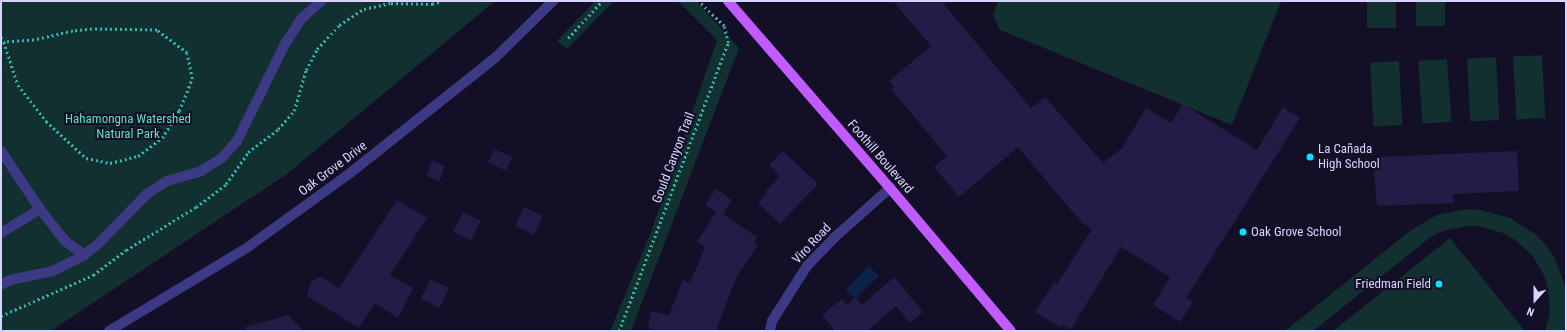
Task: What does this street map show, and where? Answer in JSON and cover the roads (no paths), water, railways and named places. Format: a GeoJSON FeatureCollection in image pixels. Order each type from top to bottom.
{"type":"FeatureCollection","features":[{"type":"Feature","properties":{"kind":"main road","name":"Foothill Boulevard"},"geometry":{"type":"LineString","coordinates":[[728,1],[890,188],[1011,331]]}},
{"type":"Feature","properties":{"kind":"street"},"geometry":{"type":"LineString","coordinates":[[1,285],[10,280],[52,271],[84,255],[97,245],[147,194],[167,181],[201,171],[222,158],[237,141],[301,19],[321,1]]}},
{"type":"Feature","properties":{"kind":"street","name":"Oak Grove Drive"},"geometry":{"type":"LineString","coordinates":[[109,331],[248,247],[349,174],[496,57],[553,1]]}},
{"type":"Feature","properties":{"kind":"street"},"geometry":{"type":"LineString","coordinates":[[1,151],[40,209],[65,240],[84,255]]}},
{"type":"Feature","properties":{"kind":"street","name":"Viro Road"},"geometry":{"type":"LineString","coordinates":[[770,331],[772,321],[807,266],[835,236],[890,188]]}},
{"type":"Feature","properties":{"kind":"street"},"geometry":{"type":"LineString","coordinates":[[1,233],[40,209]]}},
{"type":"Feature","properties":{"kind":"water"},"geometry":{"type":"Polygon","coordinates":[[[869,266],[879,276],[856,299],[846,289],[869,266]]]}},
{"type":"Feature","properties":{"kind":"place","name":"La Cañada High School"},"geometry":{"type":"Point","coordinates":[1310,157]}},
{"type":"Feature","properties":{"kind":"place","name":"Oak Grove School"},"geometry":{"type":"Point","coordinates":[1243,232]}},
{"type":"Feature","properties":{"kind":"place","name":"Friedman Field"},"geometry":{"type":"Point","coordinates":[1439,284]}},
{"type":"Feature","properties":{"kind":"park label","name":"Hahamongna Watershed Natural Park"},"geometry":{"type":"Point","coordinates":[128,128]}}]}
